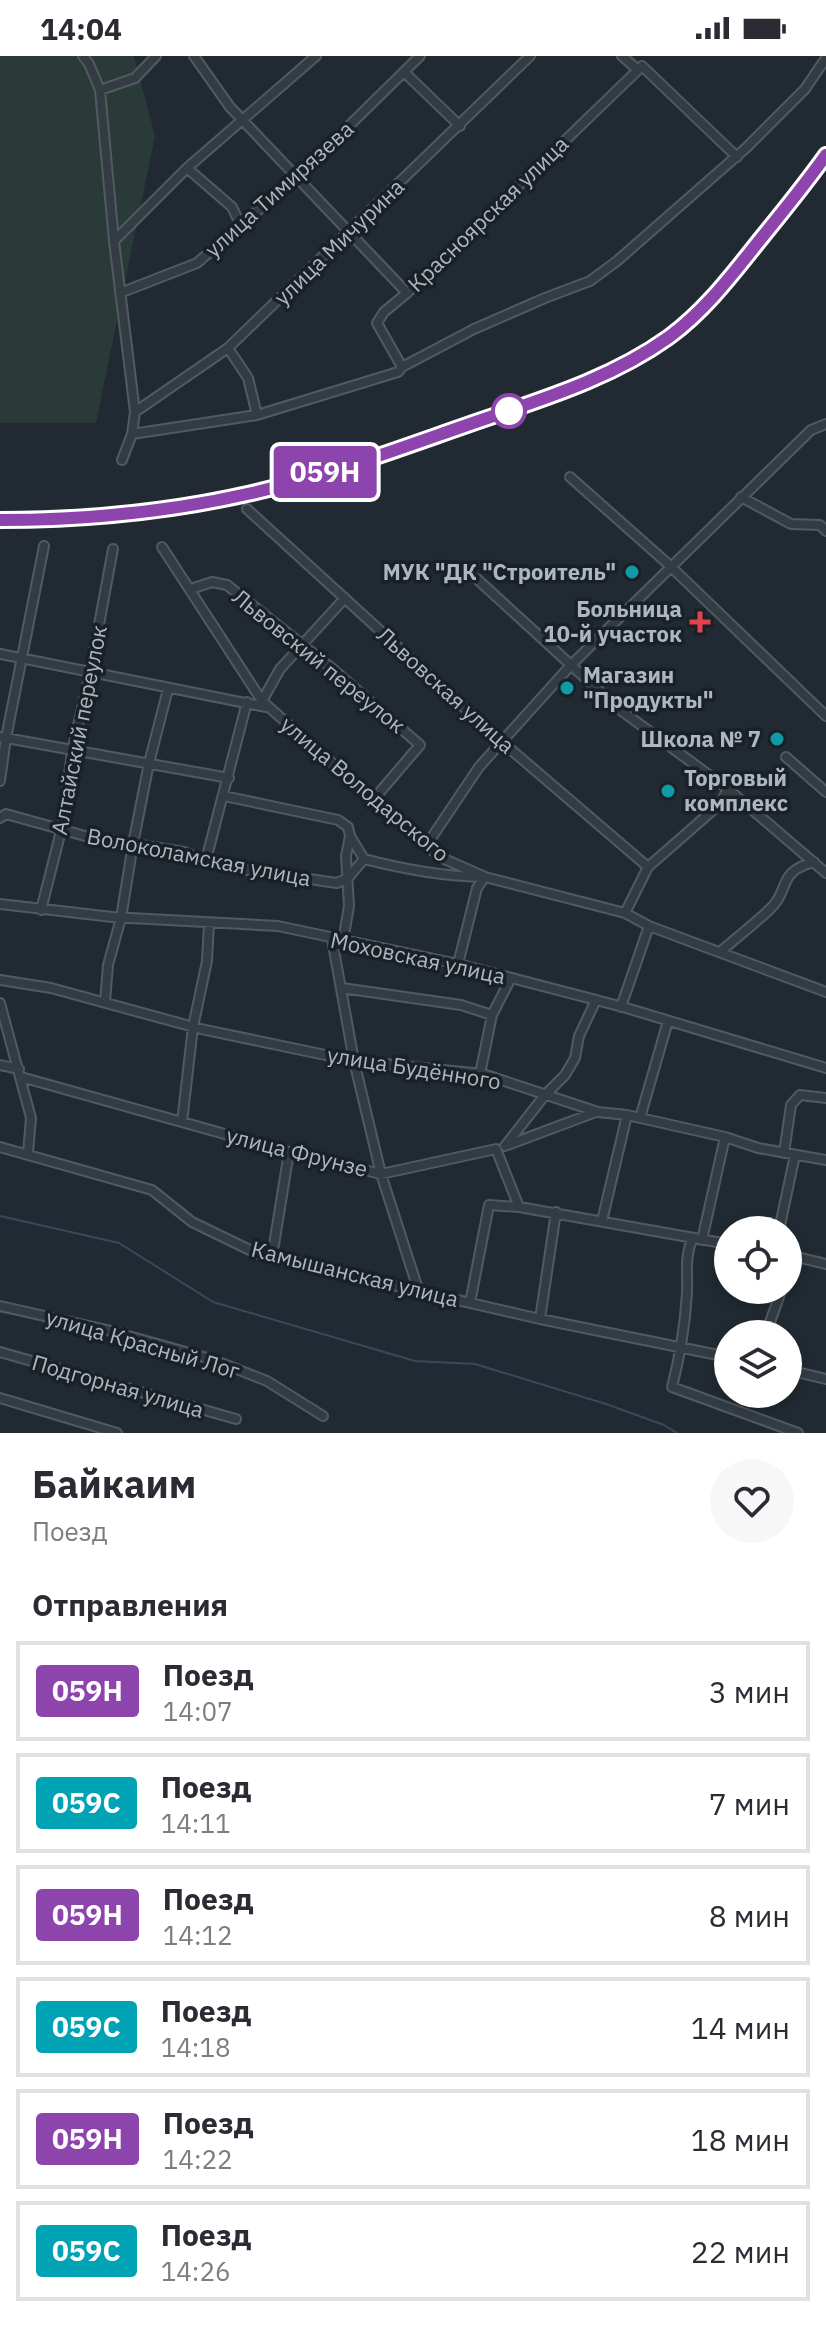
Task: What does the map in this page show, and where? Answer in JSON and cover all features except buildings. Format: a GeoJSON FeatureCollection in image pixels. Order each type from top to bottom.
{"type":"FeatureCollection","features":[{"type":"Feature","properties":{"kind":"street"},"geometry":{"type":"LineString","coordinates":[[83,56],[100,90],[135,412],[132,434],[122,460]]}},
{"type":"Feature","properties":{"kind":"street"},"geometry":{"type":"LineString","coordinates":[[100,90],[135,78],[156,56]]}},
{"type":"Feature","properties":{"kind":"street"},"geometry":{"type":"LineString","coordinates":[[194,56],[230,107],[407,293]]}},
{"type":"Feature","properties":{"kind":"street"},"geometry":{"type":"LineString","coordinates":[[114,241],[187,168],[316,56]]}},
{"type":"Feature","properties":{"kind":"street","name":"улица Тимирязева"},"geometry":{"type":"LineString","coordinates":[[120,293],[197,263],[298,176],[420,56]]}},
{"type":"Feature","properties":{"kind":"street","name":"улица Мичурина"},"geometry":{"type":"LineString","coordinates":[[135,412],[228,348],[530,56]]}},
{"type":"Feature","properties":{"kind":"street"},"geometry":{"type":"LineString","coordinates":[[622,56],[640,68],[737,157]]}},
{"type":"Feature","properties":{"kind":"street"},"geometry":{"type":"LineString","coordinates":[[132,434],[257,415],[398,372],[474,329],[590,281],[737,157],[805,89],[826,58]]}},
{"type":"Feature","properties":{"kind":"street","name":"Красноярская улица"},"geometry":{"type":"LineString","coordinates":[[402,367],[377,323],[384,312],[640,68]]}},
{"type":"Feature","properties":{"kind":"street"},"geometry":{"type":"LineString","coordinates":[[404,72],[460,126]]}},
{"type":"Feature","properties":{"kind":"street"},"geometry":{"type":"LineString","coordinates":[[187,168],[232,207],[241,226]]}},
{"type":"Feature","properties":{"kind":"street"},"geometry":{"type":"LineString","coordinates":[[228,348],[248,378],[257,415]]}},
{"type":"Feature","properties":{"kind":"street"},"geometry":{"type":"LineString","coordinates":[[426,846],[479,767],[571,665],[811,430],[824,427]]}},
{"type":"Feature","properties":{"kind":"street"},"geometry":{"type":"LineString","coordinates":[[570,477],[824,710]]}},
{"type":"Feature","properties":{"kind":"street"},"geometry":{"type":"LineString","coordinates":[[741,497],[791,524],[820,525],[826,531]]}},
{"type":"Feature","properties":{"kind":"street","name":"Львовская улица"},"geometry":{"type":"LineString","coordinates":[[247,509],[502,742],[648,867]]}},
{"type":"Feature","properties":{"kind":"street"},"geometry":{"type":"LineString","coordinates":[[0,781],[3,737],[23,659],[44,546]]}},
{"type":"Feature","properties":{"kind":"street","name":"улица Володарского"},"geometry":{"type":"LineString","coordinates":[[162,547],[265,704],[442,858],[485,877],[625,913],[649,926],[826,992]]}},
{"type":"Feature","properties":{"kind":"street","name":"Алтайский переулок"},"geometry":{"type":"LineString","coordinates":[[41,910],[62,827],[72,752],[113,549]]}},
{"type":"Feature","properties":{"kind":"street"},"geometry":{"type":"LineString","coordinates":[[477,579],[619,709],[728,789],[826,873]]}},
{"type":"Feature","properties":{"kind":"street","name":"Львовский переулок"},"geometry":{"type":"LineString","coordinates":[[191,589],[212,582],[227,585],[301,643],[420,745],[373,800]]}},
{"type":"Feature","properties":{"kind":"street"},"geometry":{"type":"LineString","coordinates":[[0,654],[168,689],[265,704],[280,669],[345,598]]}},
{"type":"Feature","properties":{"kind":"street"},"geometry":{"type":"LineString","coordinates":[[105,1002],[108,965],[121,918],[149,763],[168,689]]}},
{"type":"Feature","properties":{"kind":"street"},"geometry":{"type":"LineString","coordinates":[[207,856],[247,702]]}},
{"type":"Feature","properties":{"kind":"street"},"geometry":{"type":"LineString","coordinates":[[3,737],[72,752],[229,778]]}},
{"type":"Feature","properties":{"kind":"street"},"geometry":{"type":"LineString","coordinates":[[786,757],[826,792]]}},
{"type":"Feature","properties":{"kind":"street"},"geometry":{"type":"LineString","coordinates":[[625,913],[648,867],[720,804],[728,789]]}},
{"type":"Feature","properties":{"kind":"street"},"geometry":{"type":"LineString","coordinates":[[224,796],[338,820],[348,827],[364,859],[401,869],[448,876],[485,877]]}},
{"type":"Feature","properties":{"kind":"street","name":"Волоколамская улица"},"geometry":{"type":"LineString","coordinates":[[0,818],[6,814],[62,827],[85,836],[184,852],[201,859],[207,856],[233,868],[337,883],[348,878]]}},
{"type":"Feature","properties":{"kind":"street"},"geometry":{"type":"LineString","coordinates":[[343,941],[349,906],[346,856],[350,836]]}},
{"type":"Feature","properties":{"kind":"street"},"geometry":{"type":"LineString","coordinates":[[348,878],[364,859]]}},
{"type":"Feature","properties":{"kind":"street"},"geometry":{"type":"LineString","coordinates":[[720,952],[772,907],[788,874],[795,868],[814,862]]}},
{"type":"Feature","properties":{"kind":"street"},"geometry":{"type":"LineString","coordinates":[[458,964],[477,888],[485,877]]}},
{"type":"Feature","properties":{"kind":"street","name":"Моховская улица"},"geometry":{"type":"LineString","coordinates":[[0,904],[121,918],[278,926],[458,964],[621,1007],[826,1068]]}},
{"type":"Feature","properties":{"kind":"street"},"geometry":{"type":"LineString","coordinates":[[182,1122],[209,923]]}},
{"type":"Feature","properties":{"kind":"street"},"geometry":{"type":"LineString","coordinates":[[621,1007],[649,926]]}},
{"type":"Feature","properties":{"kind":"street"},"geometry":{"type":"LineString","coordinates":[[332,939],[354,1061],[381,1174],[419,1292]]}},
{"type":"Feature","properties":{"kind":"street"},"geometry":{"type":"LineString","coordinates":[[480,1074],[492,1015],[511,978]]}},
{"type":"Feature","properties":{"kind":"street","name":"улица Будённого"},"geometry":{"type":"LineString","coordinates":[[0,980],[51,988],[193,1027],[354,1061],[480,1074],[598,1112],[627,1115],[784,1153],[826,1160]]}},
{"type":"Feature","properties":{"kind":"street"},"geometry":{"type":"LineString","coordinates":[[342,988],[461,1005],[492,1015]]}},
{"type":"Feature","properties":{"kind":"street"},"geometry":{"type":"LineString","coordinates":[[519,1207],[500,1148],[565,1075],[575,1058],[579,1036],[596,1000]]}},
{"type":"Feature","properties":{"kind":"street"},"geometry":{"type":"LineString","coordinates":[[0,1003],[31,1118],[28,1153]]}},
{"type":"Feature","properties":{"kind":"street"},"geometry":{"type":"LineString","coordinates":[[640,1118],[668,1021]]}},
{"type":"Feature","properties":{"kind":"street","name":"улица Фрунзе"},"geometry":{"type":"LineString","coordinates":[[0,1065],[182,1122],[381,1174],[500,1148],[598,1112]]}},
{"type":"Feature","properties":{"kind":"street"},"geometry":{"type":"LineString","coordinates":[[784,1153],[794,1099],[800,1095],[826,1098]]}},
{"type":"Feature","properties":{"kind":"street"},"geometry":{"type":"LineString","coordinates":[[602,1221],[627,1115]]}},
{"type":"Feature","properties":{"kind":"street"},"geometry":{"type":"LineString","coordinates":[[725,1137],[698,1239],[686,1251],[687,1292],[682,1346],[672,1387],[798,1433]]}},
{"type":"Feature","properties":{"kind":"street","name":"Камышанская улица"},"geometry":{"type":"LineString","coordinates":[[0,1147],[152,1190],[192,1222],[258,1254],[540,1319],[714,1354]]}},
{"type":"Feature","properties":{"kind":"street"},"geometry":{"type":"LineString","coordinates":[[272,1257],[289,1152]]}},
{"type":"Feature","properties":{"kind":"street"},"geometry":{"type":"LineString","coordinates":[[782,1216],[795,1155]]}},
{"type":"Feature","properties":{"kind":"street"},"geometry":{"type":"LineString","coordinates":[[470,1303],[489,1205],[556,1212],[714,1242]]}},
{"type":"Feature","properties":{"kind":"street"},"geometry":{"type":"LineString","coordinates":[[540,1319],[556,1212]]}},
{"type":"Feature","properties":{"kind":"street"},"geometry":{"type":"LineString","coordinates":[[802,1259],[826,1264]]}},
{"type":"Feature","properties":{"kind":"street","name":"улица Красный Лог"},"geometry":{"type":"LineString","coordinates":[[0,1306],[107,1330],[211,1359],[267,1381],[323,1416]]}},
{"type":"Feature","properties":{"kind":"street","name":"Подгорная улица"},"geometry":{"type":"LineString","coordinates":[[0,1352],[236,1419]]}},
{"type":"Feature","properties":{"kind":"street"},"geometry":{"type":"LineString","coordinates":[[802,1373],[826,1379]]}},
{"type":"Feature","properties":{"kind":"street"},"geometry":{"type":"LineString","coordinates":[[0,1398],[117,1433]]}},
{"type":"Feature","properties":{"kind":"shaded area"},"geometry":{"type":"Polygon","coordinates":[[[0,56],[134,56],[155,136],[96,423],[0,423],[0,56]]]}},
{"type":"Feature","properties":{"kind":"waterway"},"geometry":{"type":"LineString","coordinates":[[0,1216],[119,1243],[213,1302],[415,1361],[475,1364],[606,1404],[664,1425],[677,1433]]}},
{"type":"Feature","properties":{"kind":"railway"},"geometry":{"type":"LineString","coordinates":[[0,520],[127,514],[190,506],[252,493],[362,461],[598,377],[646,352],[696,315],[731,277],[826,155]]}},
{"type":"Feature","properties":{"kind":"train","name":"059Н"},"geometry":{"type":"LineString","coordinates":[[0,520],[55,520],[140,513],[252,493],[564,393],[645,353],[692,318],[715,295],[826,155]]}},
{"type":"Feature","properties":{"kind":"place","name":"МУК \"ДК \"Строитель\""},"geometry":{"type":"Point","coordinates":[632,572]}},
{"type":"Feature","properties":{"kind":"place","name":"Больница 10-й участок"},"geometry":{"type":"Point","coordinates":[700,622]}},
{"type":"Feature","properties":{"kind":"place","name":"Магазин \"Продукты\""},"geometry":{"type":"Point","coordinates":[567,688]}},
{"type":"Feature","properties":{"kind":"place","name":"Школа № 7"},"geometry":{"type":"Point","coordinates":[777,739]}},
{"type":"Feature","properties":{"kind":"place","name":"Торговый комплекс"},"geometry":{"type":"Point","coordinates":[668,791]}}]}
